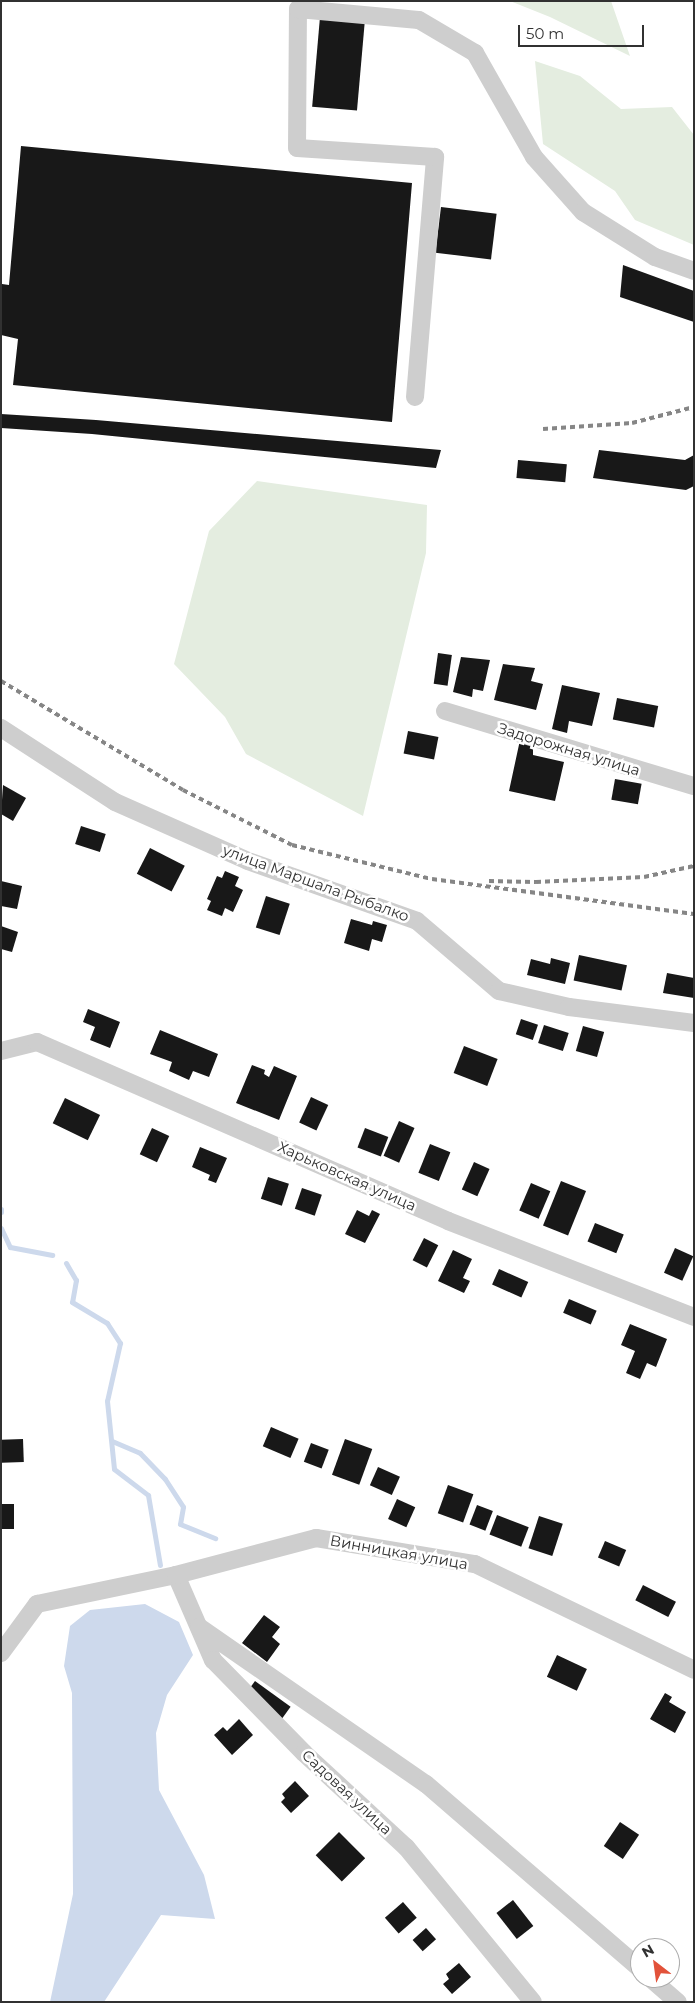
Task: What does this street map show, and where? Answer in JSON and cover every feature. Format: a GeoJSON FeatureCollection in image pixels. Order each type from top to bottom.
{"type":"FeatureCollection","features":[{"type":"Feature","properties":{"kind":"street"},"geometry":{"type":"LineString","coordinates":[[415,397],[435,157],[297,148],[298,8],[419,20],[475,53],[534,157],[583,212],[655,257],[694,271]]}},
{"type":"Feature","properties":{"kind":"street","name":"Задорожная улица"},"geometry":{"type":"LineString","coordinates":[[444,711],[694,786]]}},
{"type":"Feature","properties":{"kind":"street","name":"улица Маршала Рыбалко"},"geometry":{"type":"LineString","coordinates":[[1,728],[116,802],[248,861],[417,921],[499,991],[569,1007],[694,1023]]}},
{"type":"Feature","properties":{"kind":"street","name":"Харьковская улица"},"geometry":{"type":"LineString","coordinates":[[1,1051],[37,1042],[448,1221],[694,1318]]}},
{"type":"Feature","properties":{"kind":"street","name":"Винницкая улица"},"geometry":{"type":"LineString","coordinates":[[1,1653],[37,1604],[176,1576],[316,1538],[475,1564],[694,1670]]}},
{"type":"Feature","properties":{"kind":"street","name":"Садовая улица"},"geometry":{"type":"LineString","coordinates":[[176,1576],[213,1660],[304,1753],[406,1847],[533,2002]]}},
{"type":"Feature","properties":{"kind":"street"},"geometry":{"type":"LineString","coordinates":[[198,1627],[426,1784],[514,1863],[630,1961]]}},
{"type":"Feature","properties":{"kind":"street"},"geometry":{"type":"LineString","coordinates":[[662,1988],[678,2002]]}},
{"type":"Feature","properties":{"kind":"shaded area"},"geometry":{"type":"Polygon","coordinates":[[[510,1],[611,1],[630,56],[550,17],[510,1]]]}},
{"type":"Feature","properties":{"kind":"shaded area"},"geometry":{"type":"Polygon","coordinates":[[[535,61],[580,76],[621,109],[672,107],[694,135],[694,245],[635,220],[615,191],[543,144],[535,61]]]}},
{"type":"Feature","properties":{"kind":"shaded area"},"geometry":{"type":"Polygon","coordinates":[[[257,481],[427,505],[426,553],[363,816],[246,754],[225,717],[174,664],[209,531],[257,481]]]}},
{"type":"Feature","properties":{"kind":"water"},"geometry":{"type":"Polygon","coordinates":[[[145,1604],[179,1622],[193,1655],[167,1695],[156,1733],[159,1790],[204,1875],[215,1919],[161,1915],[104,2002],[50,2002],[73,1894],[72,1693],[64,1666],[70,1626],[90,1610],[145,1604]]]}},
{"type":"Feature","properties":{"kind":"building"},"geometry":{"type":"Polygon","coordinates":[[[320,17],[365,21],[357,111],[312,107],[320,17]]]}},
{"type":"Feature","properties":{"kind":"building"},"geometry":{"type":"Polygon","coordinates":[[[21,146],[412,183],[392,422],[13,385],[18,339],[1,335],[1,297],[2,284],[9,285],[21,146]]]}},
{"type":"Feature","properties":{"kind":"building"},"geometry":{"type":"Polygon","coordinates":[[[441,207],[497,214],[491,259],[435,253],[441,207]]]}},
{"type":"Feature","properties":{"kind":"building"},"geometry":{"type":"Polygon","coordinates":[[[623,265],[694,291],[694,322],[620,297],[623,265]]]}},
{"type":"Feature","properties":{"kind":"building"},"geometry":{"type":"Polygon","coordinates":[[[1,414],[96,420],[441,450],[436,468],[92,434],[1,428],[1,414]]]}},
{"type":"Feature","properties":{"kind":"building"},"geometry":{"type":"Polygon","coordinates":[[[599,450],[685,460],[694,455],[694,486],[686,490],[593,478],[599,450]]]}},
{"type":"Feature","properties":{"kind":"building"},"geometry":{"type":"Polygon","coordinates":[[[518,460],[567,464],[565,482],[516,478],[518,460]]]}},
{"type":"Feature","properties":{"kind":"building"},"geometry":{"type":"Polygon","coordinates":[[[438,653],[452,655],[448,686],[434,684],[438,653]]]}},
{"type":"Feature","properties":{"kind":"building"},"geometry":{"type":"Polygon","coordinates":[[[461,657],[490,660],[483,691],[473,689],[472,697],[453,692],[461,657]]]}},
{"type":"Feature","properties":{"kind":"building"},"geometry":{"type":"Polygon","coordinates":[[[503,664],[535,668],[531,681],[543,684],[536,710],[494,700],[503,664]]]}},
{"type":"Feature","properties":{"kind":"building"},"geometry":{"type":"Polygon","coordinates":[[[562,685],[600,693],[592,726],[569,721],[567,733],[552,729],[562,685]]]}},
{"type":"Feature","properties":{"kind":"building"},"geometry":{"type":"Polygon","coordinates":[[[617,698],[658,706],[654,728],[613,720],[617,698]]]}},
{"type":"Feature","properties":{"kind":"building"},"geometry":{"type":"Polygon","coordinates":[[[408,731],[438,737],[434,759],[404,754],[408,731]]]}},
{"type":"Feature","properties":{"kind":"building"},"geometry":{"type":"Polygon","coordinates":[[[520,740],[533,743],[533,755],[564,762],[555,801],[509,791],[520,740]]]}},
{"type":"Feature","properties":{"kind":"building"},"geometry":{"type":"Polygon","coordinates":[[[615,779],[642,784],[638,804],[611,800],[615,779]]]}},
{"type":"Feature","properties":{"kind":"building"},"geometry":{"type":"Polygon","coordinates":[[[3,785],[26,798],[13,821],[1,814],[3,785]]]}},
{"type":"Feature","properties":{"kind":"building"},"geometry":{"type":"Polygon","coordinates":[[[81,826],[106,834],[100,852],[75,844],[81,826]]]}},
{"type":"Feature","properties":{"kind":"building"},"geometry":{"type":"Polygon","coordinates":[[[150,848],[185,866],[172,892],[137,874],[150,848]]]}},
{"type":"Feature","properties":{"kind":"building"},"geometry":{"type":"Polygon","coordinates":[[[225,871],[239,877],[235,886],[243,890],[233,912],[225,908],[222,916],[207,910],[211,901],[207,899],[217,876],[222,878],[225,871]]]}},
{"type":"Feature","properties":{"kind":"building"},"geometry":{"type":"Polygon","coordinates":[[[1,881],[22,886],[17,909],[1,906],[1,881]]]}},
{"type":"Feature","properties":{"kind":"building"},"geometry":{"type":"Polygon","coordinates":[[[266,896],[290,904],[280,935],[256,927],[266,896]]]}},
{"type":"Feature","properties":{"kind":"building"},"geometry":{"type":"Polygon","coordinates":[[[351,919],[372,925],[373,921],[387,925],[382,942],[372,939],[369,951],[344,943],[351,919]]]}},
{"type":"Feature","properties":{"kind":"building"},"geometry":{"type":"Polygon","coordinates":[[[1,926],[18,932],[12,952],[1,949],[1,926]]]}},
{"type":"Feature","properties":{"kind":"building"},"geometry":{"type":"Polygon","coordinates":[[[579,955],[627,965],[622,991],[574,980],[579,955]]]}},
{"type":"Feature","properties":{"kind":"building"},"geometry":{"type":"Polygon","coordinates":[[[551,958],[570,963],[565,984],[527,975],[531,959],[550,964],[551,958]]]}},
{"type":"Feature","properties":{"kind":"building"},"geometry":{"type":"Polygon","coordinates":[[[667,973],[694,978],[694,998],[663,993],[667,973]]]}},
{"type":"Feature","properties":{"kind":"building"},"geometry":{"type":"Polygon","coordinates":[[[88,1009],[120,1022],[110,1048],[90,1040],[95,1027],[83,1022],[88,1009]]]}},
{"type":"Feature","properties":{"kind":"building"},"geometry":{"type":"Polygon","coordinates":[[[521,1019],[538,1025],[533,1040],[516,1034],[521,1019]]]}},
{"type":"Feature","properties":{"kind":"building"},"geometry":{"type":"Polygon","coordinates":[[[544,1025],[569,1033],[563,1051],[538,1043],[544,1025]]]}},
{"type":"Feature","properties":{"kind":"building"},"geometry":{"type":"Polygon","coordinates":[[[583,1026],[604,1032],[597,1057],[576,1051],[583,1026]]]}},
{"type":"Feature","properties":{"kind":"building"},"geometry":{"type":"Polygon","coordinates":[[[160,1030],[218,1054],[209,1077],[193,1071],[189,1080],[169,1071],[172,1062],[150,1054],[160,1030]]]}},
{"type":"Feature","properties":{"kind":"building"},"geometry":{"type":"Polygon","coordinates":[[[464,1046],[498,1059],[487,1086],[454,1073],[464,1046]]]}},
{"type":"Feature","properties":{"kind":"building"},"geometry":{"type":"Polygon","coordinates":[[[252,1065],[265,1070],[264,1074],[269,1077],[274,1066],[297,1076],[279,1120],[236,1103],[252,1065]]]}},
{"type":"Feature","properties":{"kind":"building"},"geometry":{"type":"Polygon","coordinates":[[[311,1097],[328,1105],[316,1130],[299,1122],[311,1097]]]}},
{"type":"Feature","properties":{"kind":"building"},"geometry":{"type":"Polygon","coordinates":[[[65,1098],[100,1115],[88,1140],[53,1123],[65,1098]]]}},
{"type":"Feature","properties":{"kind":"building"},"geometry":{"type":"Polygon","coordinates":[[[399,1121],[415,1128],[399,1163],[384,1156],[399,1121]]]}},
{"type":"Feature","properties":{"kind":"building"},"geometry":{"type":"Polygon","coordinates":[[[152,1128],[169,1136],[157,1162],[140,1154],[152,1128]]]}},
{"type":"Feature","properties":{"kind":"building"},"geometry":{"type":"Polygon","coordinates":[[[365,1128],[388,1137],[381,1157],[357,1148],[365,1128]]]}},
{"type":"Feature","properties":{"kind":"building"},"geometry":{"type":"Polygon","coordinates":[[[430,1144],[450,1152],[439,1181],[418,1173],[430,1144]]]}},
{"type":"Feature","properties":{"kind":"building"},"geometry":{"type":"Polygon","coordinates":[[[200,1147],[227,1158],[216,1183],[208,1180],[210,1175],[192,1167],[200,1147]]]}},
{"type":"Feature","properties":{"kind":"building"},"geometry":{"type":"Polygon","coordinates":[[[474,1162],[490,1169],[477,1196],[462,1189],[474,1162]]]}},
{"type":"Feature","properties":{"kind":"building"},"geometry":{"type":"Polygon","coordinates":[[[268,1177],[289,1184],[282,1206],[261,1199],[268,1177]]]}},
{"type":"Feature","properties":{"kind":"building"},"geometry":{"type":"Polygon","coordinates":[[[561,1181],[586,1191],[568,1236],[543,1226],[561,1181]]]}},
{"type":"Feature","properties":{"kind":"building"},"geometry":{"type":"Polygon","coordinates":[[[531,1183],[550,1191],[539,1219],[519,1211],[531,1183]]]}},
{"type":"Feature","properties":{"kind":"building"},"geometry":{"type":"Polygon","coordinates":[[[302,1188],[322,1195],[315,1216],[295,1209],[302,1188]]]}},
{"type":"Feature","properties":{"kind":"building"},"geometry":{"type":"Polygon","coordinates":[[[357,1210],[369,1216],[372,1210],[380,1214],[365,1243],[345,1234],[357,1210]]]}},
{"type":"Feature","properties":{"kind":"building"},"geometry":{"type":"Polygon","coordinates":[[[595,1223],[624,1235],[616,1253],[588,1242],[595,1223]]]}},
{"type":"Feature","properties":{"kind":"building"},"geometry":{"type":"Polygon","coordinates":[[[424,1238],[438,1245],[427,1268],[413,1260],[424,1238]]]}},
{"type":"Feature","properties":{"kind":"building"},"geometry":{"type":"Polygon","coordinates":[[[675,1248],[693,1256],[682,1281],[664,1273],[675,1248]]]}},
{"type":"Feature","properties":{"kind":"building"},"geometry":{"type":"Polygon","coordinates":[[[453,1250],[472,1259],[463,1278],[470,1281],[464,1293],[438,1281],[453,1250]]]}},
{"type":"Feature","properties":{"kind":"building"},"geometry":{"type":"Polygon","coordinates":[[[499,1269],[528,1282],[521,1298],[492,1285],[499,1269]]]}},
{"type":"Feature","properties":{"kind":"building"},"geometry":{"type":"Polygon","coordinates":[[[569,1299],[597,1311],[591,1325],[563,1313],[569,1299]]]}},
{"type":"Feature","properties":{"kind":"building"},"geometry":{"type":"Polygon","coordinates":[[[630,1324],[667,1339],[656,1367],[647,1363],[640,1379],[626,1373],[635,1351],[621,1345],[630,1324]]]}},
{"type":"Feature","properties":{"kind":"building"},"geometry":{"type":"Polygon","coordinates":[[[271,1427],[299,1439],[290,1458],[263,1446],[271,1427]]]}},
{"type":"Feature","properties":{"kind":"building"},"geometry":{"type":"Polygon","coordinates":[[[23,1439],[24,1462],[2,1463],[1,1440],[23,1439]]]}},
{"type":"Feature","properties":{"kind":"building"},"geometry":{"type":"Polygon","coordinates":[[[345,1439],[372,1449],[359,1485],[332,1475],[345,1439]]]}},
{"type":"Feature","properties":{"kind":"building"},"geometry":{"type":"Polygon","coordinates":[[[311,1443],[329,1450],[322,1468],[304,1462],[311,1443]]]}},
{"type":"Feature","properties":{"kind":"building"},"geometry":{"type":"Polygon","coordinates":[[[378,1467],[400,1477],[392,1495],[370,1485],[378,1467]]]}},
{"type":"Feature","properties":{"kind":"building"},"geometry":{"type":"Polygon","coordinates":[[[448,1485],[473,1494],[463,1522],[438,1513],[448,1485]]]}},
{"type":"Feature","properties":{"kind":"building"},"geometry":{"type":"Polygon","coordinates":[[[397,1499],[415,1507],[406,1527],[388,1519],[397,1499]]]}},
{"type":"Feature","properties":{"kind":"building"},"geometry":{"type":"Polygon","coordinates":[[[1,1504],[14,1504],[14,1529],[1,1529],[1,1504]]]}},
{"type":"Feature","properties":{"kind":"building"},"geometry":{"type":"Polygon","coordinates":[[[477,1505],[493,1511],[485,1531],[469,1525],[477,1505]]]}},
{"type":"Feature","properties":{"kind":"building"},"geometry":{"type":"Polygon","coordinates":[[[497,1515],[529,1527],[521,1547],[489,1535],[497,1515]]]}},
{"type":"Feature","properties":{"kind":"building"},"geometry":{"type":"Polygon","coordinates":[[[539,1516],[563,1524],[552,1556],[528,1548],[539,1516]]]}},
{"type":"Feature","properties":{"kind":"building"},"geometry":{"type":"Polygon","coordinates":[[[605,1541],[626,1550],[619,1567],[598,1558],[605,1541]]]}},
{"type":"Feature","properties":{"kind":"building"},"geometry":{"type":"Polygon","coordinates":[[[643,1585],[676,1602],[668,1617],[635,1600],[643,1585]]]}},
{"type":"Feature","properties":{"kind":"building"},"geometry":{"type":"Polygon","coordinates":[[[264,1615],[280,1627],[272,1637],[280,1644],[267,1662],[242,1643],[264,1615]]]}},
{"type":"Feature","properties":{"kind":"building"},"geometry":{"type":"Polygon","coordinates":[[[557,1655],[587,1669],[577,1691],[547,1677],[557,1655]]]}},
{"type":"Feature","properties":{"kind":"building"},"geometry":{"type":"Polygon","coordinates":[[[255,1681],[291,1707],[281,1720],[246,1694],[255,1681]]]}},
{"type":"Feature","properties":{"kind":"building"},"geometry":{"type":"Polygon","coordinates":[[[665,1693],[672,1697],[669,1702],[686,1712],[675,1733],[650,1719],[665,1693]]]}},
{"type":"Feature","properties":{"kind":"building"},"geometry":{"type":"Polygon","coordinates":[[[239,1719],[253,1735],[232,1755],[214,1735],[223,1727],[227,1731],[239,1719]]]}},
{"type":"Feature","properties":{"kind":"building"},"geometry":{"type":"Polygon","coordinates":[[[295,1781],[309,1796],[291,1813],[281,1802],[285,1798],[282,1794],[295,1781]]]}},
{"type":"Feature","properties":{"kind":"building"},"geometry":{"type":"Polygon","coordinates":[[[620,1822],[639,1835],[623,1859],[604,1846],[620,1822]]]}},
{"type":"Feature","properties":{"kind":"building"},"geometry":{"type":"Polygon","coordinates":[[[339,1832],[365,1858],[342,1881],[316,1855],[339,1832]]]}},
{"type":"Feature","properties":{"kind":"building"},"geometry":{"type":"Polygon","coordinates":[[[513,1900],[533,1926],[517,1939],[496,1913],[513,1900]]]}},
{"type":"Feature","properties":{"kind":"building"},"geometry":{"type":"Polygon","coordinates":[[[403,1902],[417,1918],[399,1934],[385,1918],[403,1902]]]}},
{"type":"Feature","properties":{"kind":"building"},"geometry":{"type":"Polygon","coordinates":[[[426,1928],[436,1939],[423,1951],[413,1940],[426,1928]]]}},
{"type":"Feature","properties":{"kind":"building"},"geometry":{"type":"Polygon","coordinates":[[[459,1963],[471,1977],[452,1994],[443,1984],[449,1979],[446,1974],[459,1963]]]}},
{"type":"Feature","properties":{"kind":"waterway"},"geometry":{"type":"LineString","coordinates":[[1,1228],[10,1247],[52,1255]]}},
{"type":"Feature","properties":{"kind":"waterway"},"geometry":{"type":"LineString","coordinates":[[66,1263],[76,1280],[72,1302],[107,1323],[120,1343],[107,1401],[114,1469],[148,1495],[160,1565]]}},
{"type":"Feature","properties":{"kind":"waterway"},"geometry":{"type":"LineString","coordinates":[[112,1441],[140,1453],[165,1479],[183,1507],[180,1524],[215,1538]]}},
{"type":"Feature","properties":{"kind":"railway"},"geometry":{"type":"LineString","coordinates":[[543,429],[632,423],[694,407]]}},
{"type":"Feature","properties":{"kind":"railway"},"geometry":{"type":"LineString","coordinates":[[1,681],[183,790],[292,845],[432,879],[694,914]]}},
{"type":"Feature","properties":{"kind":"railway"},"geometry":{"type":"LineString","coordinates":[[489,881],[536,882],[644,877],[694,866]]}}]}
